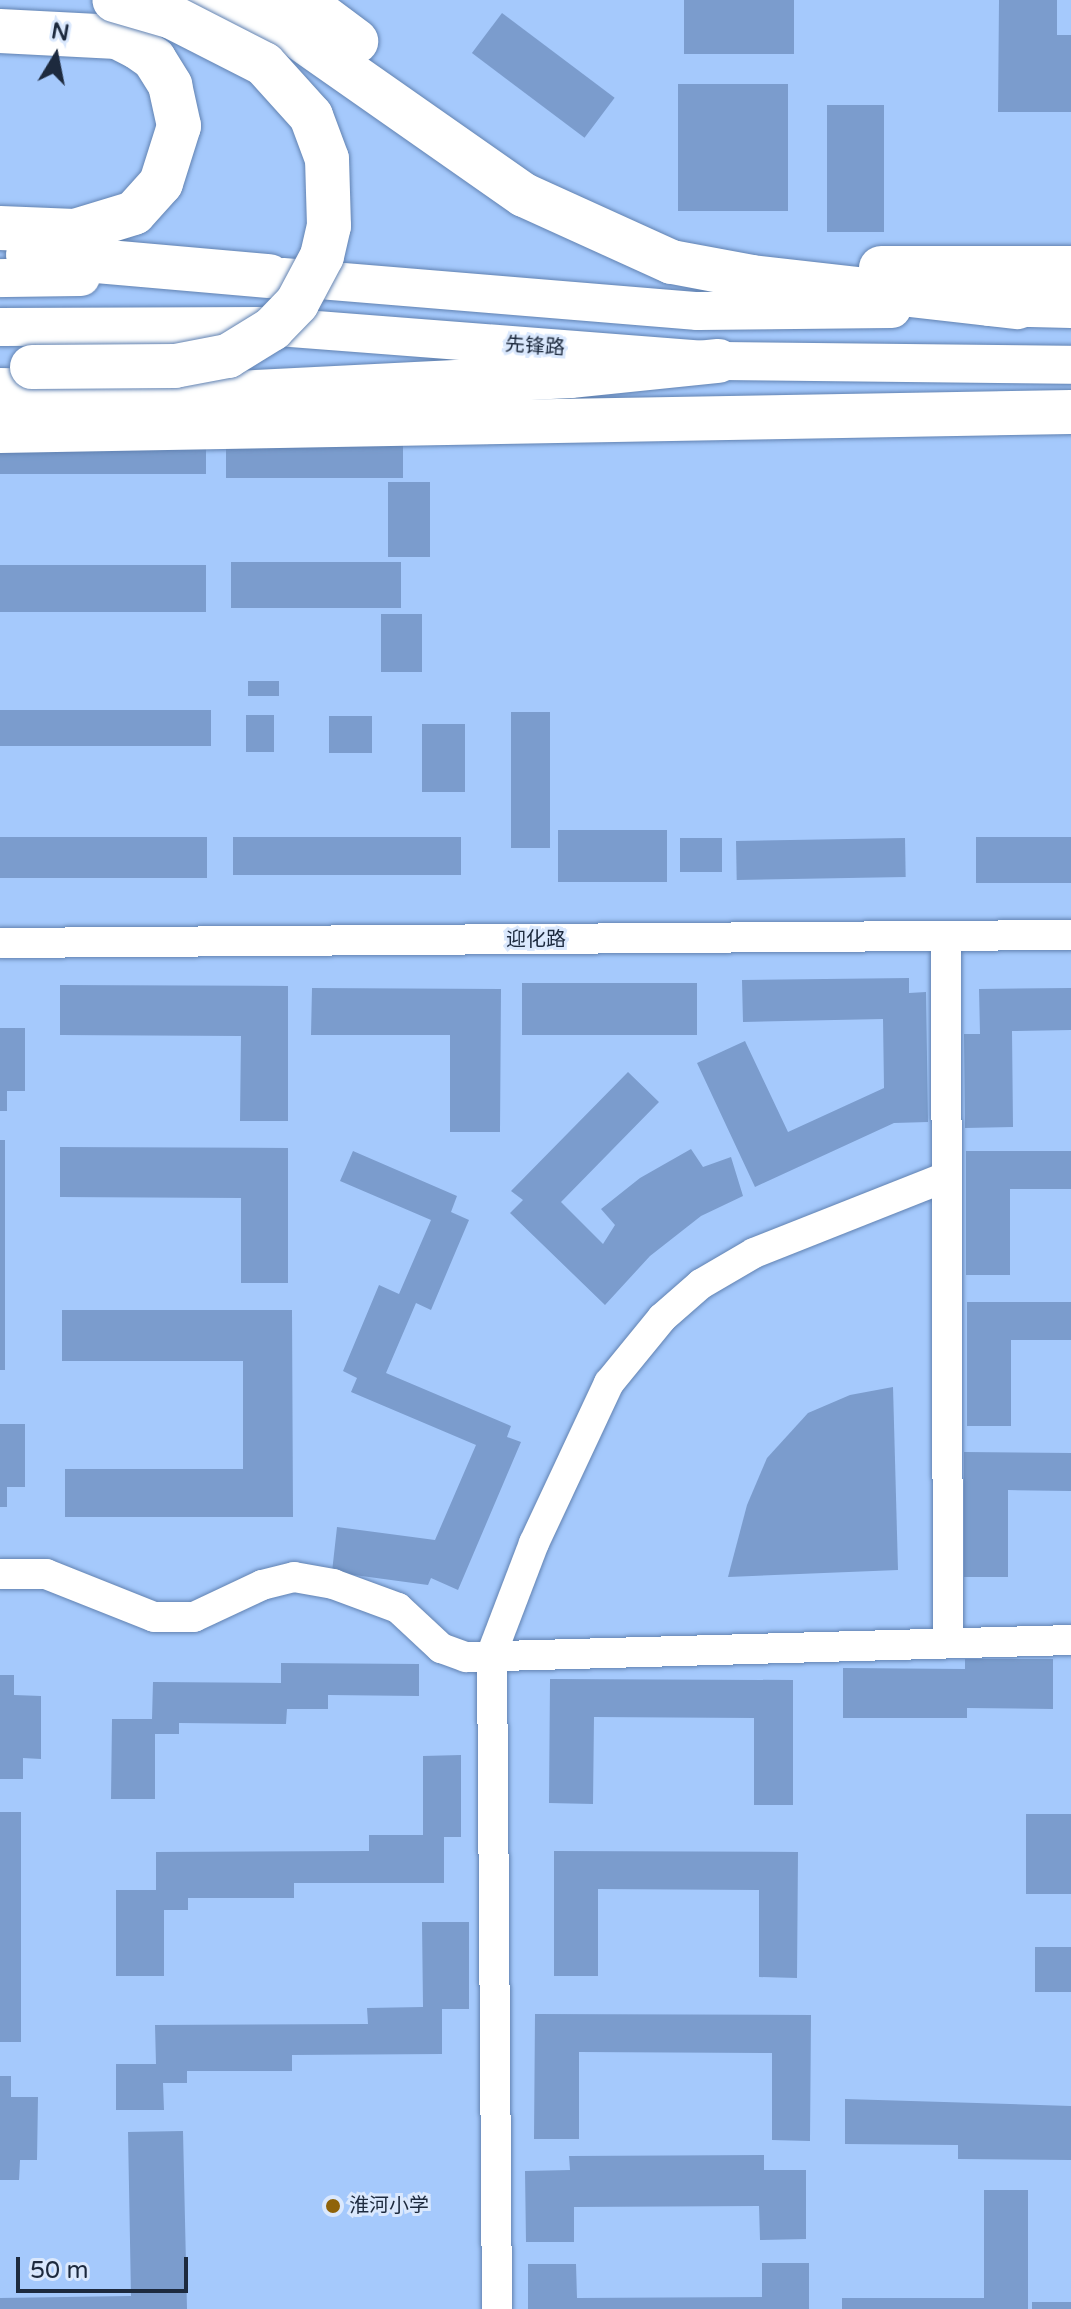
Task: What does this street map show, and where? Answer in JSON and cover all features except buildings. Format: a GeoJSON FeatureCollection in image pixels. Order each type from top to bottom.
{"type":"FeatureCollection","features":[{"type":"Feature","properties":{"kind":"highway"},"geometry":{"type":"LineString","coordinates":[[0,366],[175,366],[228,356],[272,329],[297,303],[322,256],[330,190],[327,159],[311,116],[264,64],[222,39],[114,0]]}},
{"type":"Feature","properties":{"kind":"highway"},"geometry":{"type":"LineString","coordinates":[[200,0],[234,6],[278,23],[335,58],[475,164],[524,195],[619,241],[691,266],[1017,307]]}},
{"type":"Feature","properties":{"kind":"highway"},"geometry":{"type":"LineString","coordinates":[[301,0],[619,241]]}},
{"type":"Feature","properties":{"kind":"highway"},"geometry":{"type":"LineString","coordinates":[[0,31],[117,37],[154,59],[175,98],[179,126],[161,183],[134,213],[75,231],[0,228]]}},
{"type":"Feature","properties":{"kind":"highway"},"geometry":{"type":"LineString","coordinates":[[30,262],[269,276]]}},
{"type":"Feature","properties":{"kind":"highway"},"geometry":{"type":"LineString","coordinates":[[691,266],[1071,268]]}},
{"type":"Feature","properties":{"kind":"highway"},"geometry":{"type":"LineString","coordinates":[[0,390],[216,394],[570,376],[718,361]]}},
{"type":"Feature","properties":{"kind":"highway"},"geometry":{"type":"LineString","coordinates":[[0,431],[1071,412]]}},
{"type":"Feature","properties":{"kind":"main road"},"geometry":{"type":"LineString","coordinates":[[0,278],[30,262]]}},
{"type":"Feature","properties":{"kind":"main road"},"geometry":{"type":"LineString","coordinates":[[269,276],[698,311],[1071,309]]}},
{"type":"Feature","properties":{"kind":"main road","name":"先锋路"},"geometry":{"type":"LineString","coordinates":[[0,327],[265,326],[718,361],[1071,365]]}},
{"type":"Feature","properties":{"kind":"street","name":"迎化路"},"geometry":{"type":"LineString","coordinates":[[0,943],[1071,935]]}},
{"type":"Feature","properties":{"kind":"street"},"geometry":{"type":"LineString","coordinates":[[946,938],[948,1640]]}},
{"type":"Feature","properties":{"kind":"street"},"geometry":{"type":"LineString","coordinates":[[497,2309],[492,1653],[568,1462],[609,1383],[662,1318],[701,1284],[754,1253],[946,1177]]}},
{"type":"Feature","properties":{"kind":"street"},"geometry":{"type":"LineString","coordinates":[[0,1574],[46,1574],[154,1617],[194,1617],[262,1585],[294,1577],[375,1596],[417,1623],[441,1648],[466,1657],[492,1653],[948,1640],[1071,1640]]}},
{"type":"Feature","properties":{"kind":"place","name":"淮河小学"},"geometry":{"type":"Point","coordinates":[333,2206]}}]}
